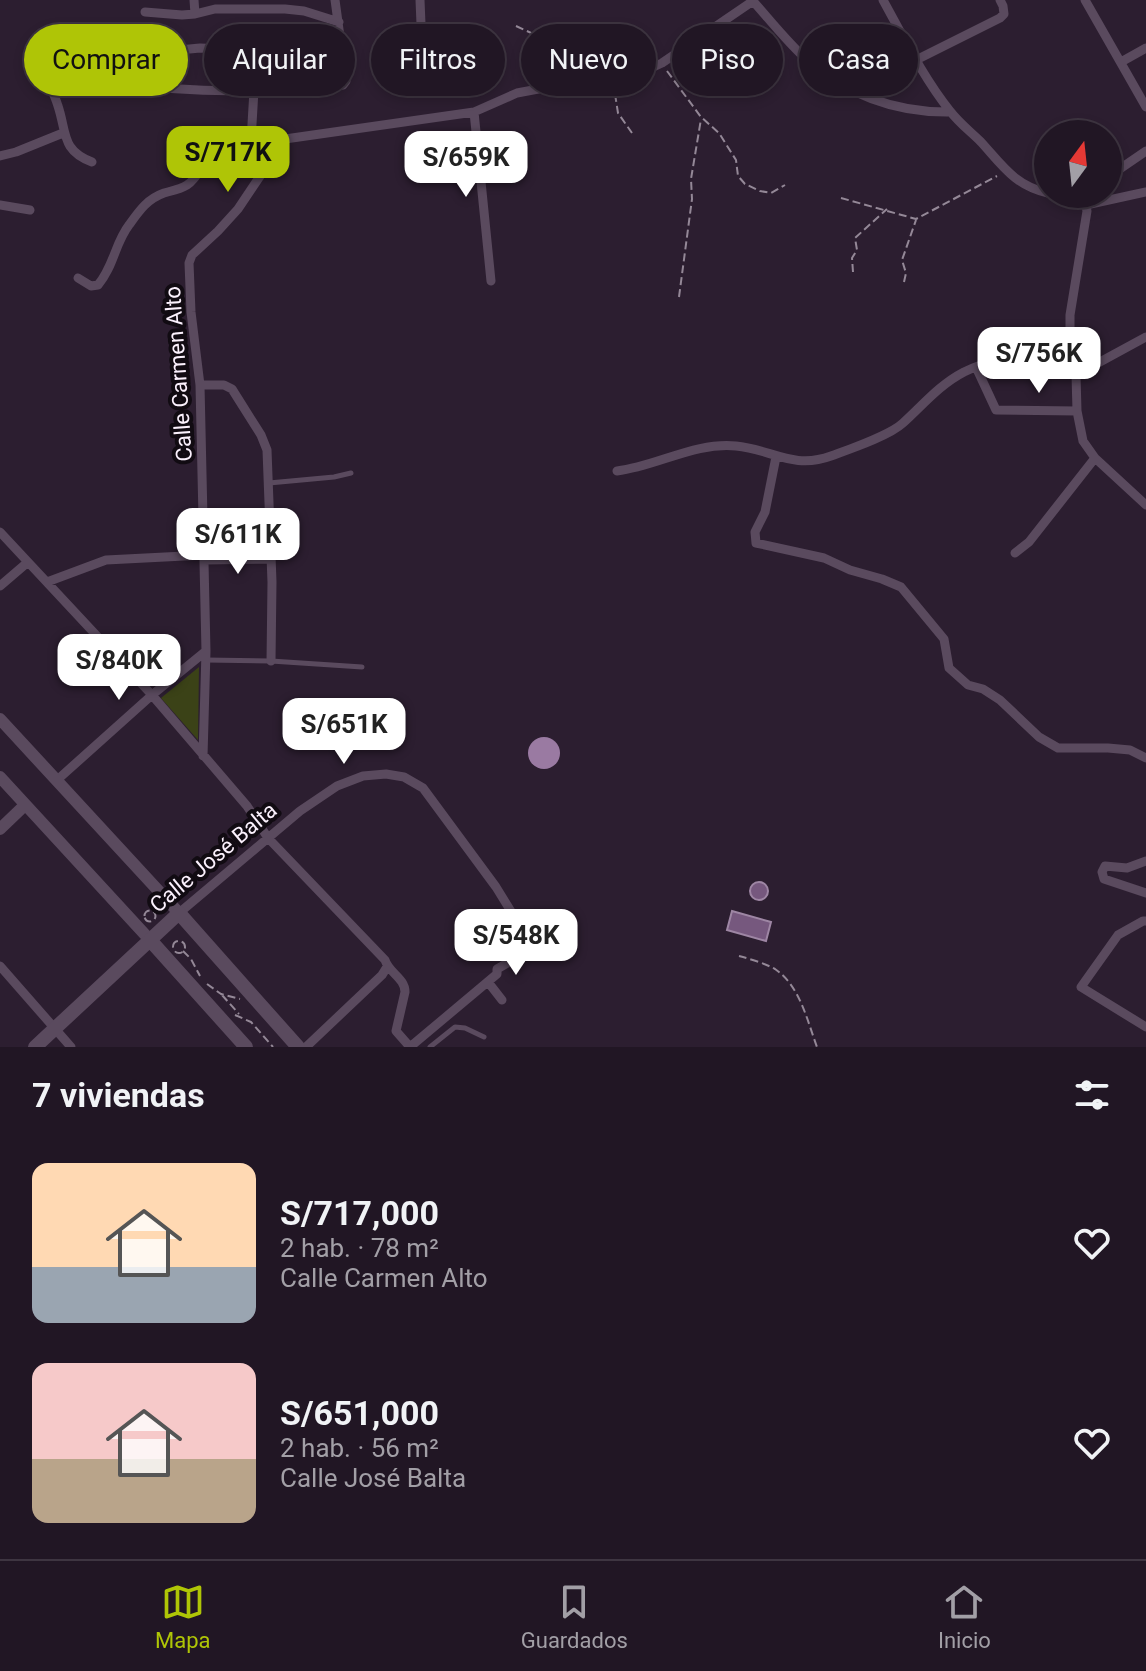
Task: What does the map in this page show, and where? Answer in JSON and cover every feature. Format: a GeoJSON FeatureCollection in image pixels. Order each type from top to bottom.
{"type":"FeatureCollection","features":[{"type":"Feature","properties":{"kind":"main road","name":"Calle José Balta"},"geometry":{"type":"LineString","coordinates":[[35,1047],[179,913]]}},
{"type":"Feature","properties":{"kind":"main road"},"geometry":{"type":"LineString","coordinates":[[179,913],[298,1047]]}},
{"type":"Feature","properties":{"kind":"main road"},"geometry":{"type":"LineString","coordinates":[[150,940],[246,1047]]}},
{"type":"Feature","properties":{"kind":"street"},"geometry":{"type":"LineString","coordinates":[[194,0],[195,14]]}},
{"type":"Feature","properties":{"kind":"street"},"geometry":{"type":"LineString","coordinates":[[145,12],[195,14],[215,9],[285,9],[304,11],[339,22],[335,0]]}},
{"type":"Feature","properties":{"kind":"street"},"geometry":{"type":"LineString","coordinates":[[420,0],[421,24]]}},
{"type":"Feature","properties":{"kind":"street"},"geometry":{"type":"LineString","coordinates":[[883,0],[896,24]]}},
{"type":"Feature","properties":{"kind":"street"},"geometry":{"type":"LineString","coordinates":[[918,59],[1000,18],[1004,14],[1000,0]]}},
{"type":"Feature","properties":{"kind":"street"},"geometry":{"type":"LineString","coordinates":[[1085,0],[1146,107]]}},
{"type":"Feature","properties":{"kind":"street"},"geometry":{"type":"LineString","coordinates":[[719,24],[752,1],[807,59],[863,96],[924,113],[951,112]]}},
{"type":"Feature","properties":{"kind":"street"},"geometry":{"type":"LineString","coordinates":[[204,48],[179,50],[129,43],[112,48],[103,72],[106,79],[114,84],[204,91]]}},
{"type":"Feature","properties":{"kind":"street"},"geometry":{"type":"LineString","coordinates":[[1121,62],[1146,48]]}},
{"type":"Feature","properties":{"kind":"street"},"geometry":{"type":"LineString","coordinates":[[656,66],[672,56]]}},
{"type":"Feature","properties":{"kind":"street"},"geometry":{"type":"LineString","coordinates":[[918,63],[951,112],[1005,172],[1034,188]]}},
{"type":"Feature","properties":{"kind":"street"},"geometry":{"type":"LineString","coordinates":[[78,278],[91,286],[98,285],[110,269],[127,227],[146,202],[187,185],[214,151],[223,145],[474,112],[521,92]]}},
{"type":"Feature","properties":{"kind":"street"},"geometry":{"type":"LineString","coordinates":[[54,96],[63,133],[72,151],[92,162]]}},
{"type":"Feature","properties":{"kind":"street"},"geometry":{"type":"LineString","coordinates":[[251,141],[254,96]]}},
{"type":"Feature","properties":{"kind":"street"},"geometry":{"type":"LineString","coordinates":[[474,112],[491,281]]}},
{"type":"Feature","properties":{"kind":"street"},"geometry":{"type":"LineString","coordinates":[[0,156],[63,133]]}},
{"type":"Feature","properties":{"kind":"street","name":"Calle Carmen Alto"},"geometry":{"type":"LineString","coordinates":[[203,756],[206,656],[200,385],[191,312],[189,263],[192,255],[238,209],[285,139]]}},
{"type":"Feature","properties":{"kind":"street"},"geometry":{"type":"LineString","coordinates":[[1122,167],[1146,151]]}},
{"type":"Feature","properties":{"kind":"street"},"geometry":{"type":"LineString","coordinates":[[1122,197],[1146,192]]}},
{"type":"Feature","properties":{"kind":"street"},"geometry":{"type":"LineString","coordinates":[[0,205],[30,210]]}},
{"type":"Feature","properties":{"kind":"street"},"geometry":{"type":"LineString","coordinates":[[1086,208],[1070,315],[1070,344],[1083,441],[1095,458],[1146,505]]}},
{"type":"Feature","properties":{"kind":"street"},"geometry":{"type":"LineString","coordinates":[[1076,375],[1146,337]]}},
{"type":"Feature","properties":{"kind":"street"},"geometry":{"type":"LineString","coordinates":[[617,471],[722,445],[756,449],[798,461],[827,458],[884,435],[902,424],[925,400],[963,373],[1070,344]]}},
{"type":"Feature","properties":{"kind":"street"},"geometry":{"type":"LineString","coordinates":[[976,367],[996,410],[1077,411]]}},
{"type":"Feature","properties":{"kind":"street"},"geometry":{"type":"LineString","coordinates":[[200,385],[224,385],[232,389],[267,450],[271,661]]}},
{"type":"Feature","properties":{"kind":"street"},"geometry":{"type":"LineString","coordinates":[[776,457],[765,512],[755,532],[756,543],[824,558],[901,587],[944,639],[949,668],[968,685],[983,689],[1000,700],[1039,737],[1058,748],[1130,750],[1146,758]]}},
{"type":"Feature","properties":{"kind":"street"},"geometry":{"type":"LineString","coordinates":[[1015,553],[1029,542],[1095,458]]}},
{"type":"Feature","properties":{"kind":"street"},"geometry":{"type":"LineString","coordinates":[[0,532],[152,695],[247,806],[268,838],[385,960],[387,967],[405,987],[396,1031],[410,1047],[488,982],[502,1000]]}},
{"type":"Feature","properties":{"kind":"street"},"geometry":{"type":"LineString","coordinates":[[47,582],[106,560],[271,559]]}},
{"type":"Feature","properties":{"kind":"street"},"geometry":{"type":"LineString","coordinates":[[0,586],[28,562]]}},
{"type":"Feature","properties":{"kind":"street"},"geometry":{"type":"LineString","coordinates":[[56,781],[152,695],[206,656]]}},
{"type":"Feature","properties":{"kind":"street"},"geometry":{"type":"LineString","coordinates":[[0,719],[179,913]]}},
{"type":"Feature","properties":{"kind":"street","name":"Calle José Balta"},"geometry":{"type":"LineString","coordinates":[[179,913],[300,811],[337,786],[363,776],[386,774],[404,777],[423,788],[496,887],[533,947],[497,969],[497,974],[488,982]]}},
{"type":"Feature","properties":{"kind":"street"},"geometry":{"type":"LineString","coordinates":[[0,777],[150,940]]}},
{"type":"Feature","properties":{"kind":"street"},"geometry":{"type":"LineString","coordinates":[[0,829],[25,805]]}},
{"type":"Feature","properties":{"kind":"street"},"geometry":{"type":"LineString","coordinates":[[1146,861],[1127,868],[1105,866],[1102,872],[1104,879],[1146,893]]}},
{"type":"Feature","properties":{"kind":"street"},"geometry":{"type":"LineString","coordinates":[[1146,921],[1118,935],[1081,987],[1146,1027]]}},
{"type":"Feature","properties":{"kind":"street"},"geometry":{"type":"LineString","coordinates":[[0,966],[71,1047]]}},
{"type":"Feature","properties":{"kind":"street"},"geometry":{"type":"LineString","coordinates":[[306,1047],[387,967]]}},
{"type":"Feature","properties":{"kind":"lane"},"geometry":{"type":"LineString","coordinates":[[268,483],[351,473]]}},
{"type":"Feature","properties":{"kind":"lane"},"geometry":{"type":"LineString","coordinates":[[206,656],[362,667]]}},
{"type":"Feature","properties":{"kind":"lane"},"geometry":{"type":"LineString","coordinates":[[430,1047],[455,1027],[484,1037]]}},
{"type":"Feature","properties":{"kind":"path"},"geometry":{"type":"LineString","coordinates":[[516,26],[521,28]]}},
{"type":"Feature","properties":{"kind":"path"},"geometry":{"type":"LineString","coordinates":[[662,63],[701,117],[719,133],[736,160],[738,176],[745,184],[771,193],[785,185]]}},
{"type":"Feature","properties":{"kind":"path"},"geometry":{"type":"LineString","coordinates":[[616,96],[618,113],[632,133]]}},
{"type":"Feature","properties":{"kind":"path"},"geometry":{"type":"LineString","coordinates":[[679,297],[692,199],[691,179],[701,117]]}},
{"type":"Feature","properties":{"kind":"path"},"geometry":{"type":"LineString","coordinates":[[904,282],[906,273],[902,260],[916,219],[1005,172]]}},
{"type":"Feature","properties":{"kind":"path"},"geometry":{"type":"LineString","coordinates":[[841,198],[916,219]]}},
{"type":"Feature","properties":{"kind":"path"},"geometry":{"type":"LineString","coordinates":[[853,272],[852,258],[857,250],[855,238],[887,209]]}},
{"type":"Feature","properties":{"kind":"path"},"geometry":{"type":"LineString","coordinates":[[183,951],[200,976]]}},
{"type":"Feature","properties":{"kind":"path"},"geometry":{"type":"LineString","coordinates":[[739,956],[773,968],[788,980],[799,998],[817,1047]]}},
{"type":"Feature","properties":{"kind":"path"},"geometry":{"type":"LineString","coordinates":[[208,984],[241,1017]]}},
{"type":"Feature","properties":{"kind":"path"},"geometry":{"type":"LineString","coordinates":[[221,994],[258,1001]]}},
{"type":"Feature","properties":{"kind":"path"},"geometry":{"type":"LineString","coordinates":[[214,1012],[251,1022],[273,1047]]}},
{"type":"Feature","properties":{"kind":"green space"},"geometry":{"type":"Polygon","coordinates":[[[199,667],[198,740],[161,698],[199,667]]]}},
{"type":"Feature","properties":{"kind":"shaded area"},"geometry":{"type":"Polygon","coordinates":[[[755,882],[763,882],[768,891],[766,898],[755,900],[750,895],[750,887],[755,882]]]}},
{"type":"Feature","properties":{"kind":"shaded area"},"geometry":{"type":"Polygon","coordinates":[[[732,911],[771,922],[766,941],[727,930],[732,911]]]}},
{"type":"Feature","properties":{"kind":"building"},"geometry":{"type":"Polygon","coordinates":[[[544,737],[555,742],[560,753],[555,764],[544,769],[533,764],[528,753],[533,742],[544,737]]]}}]}
